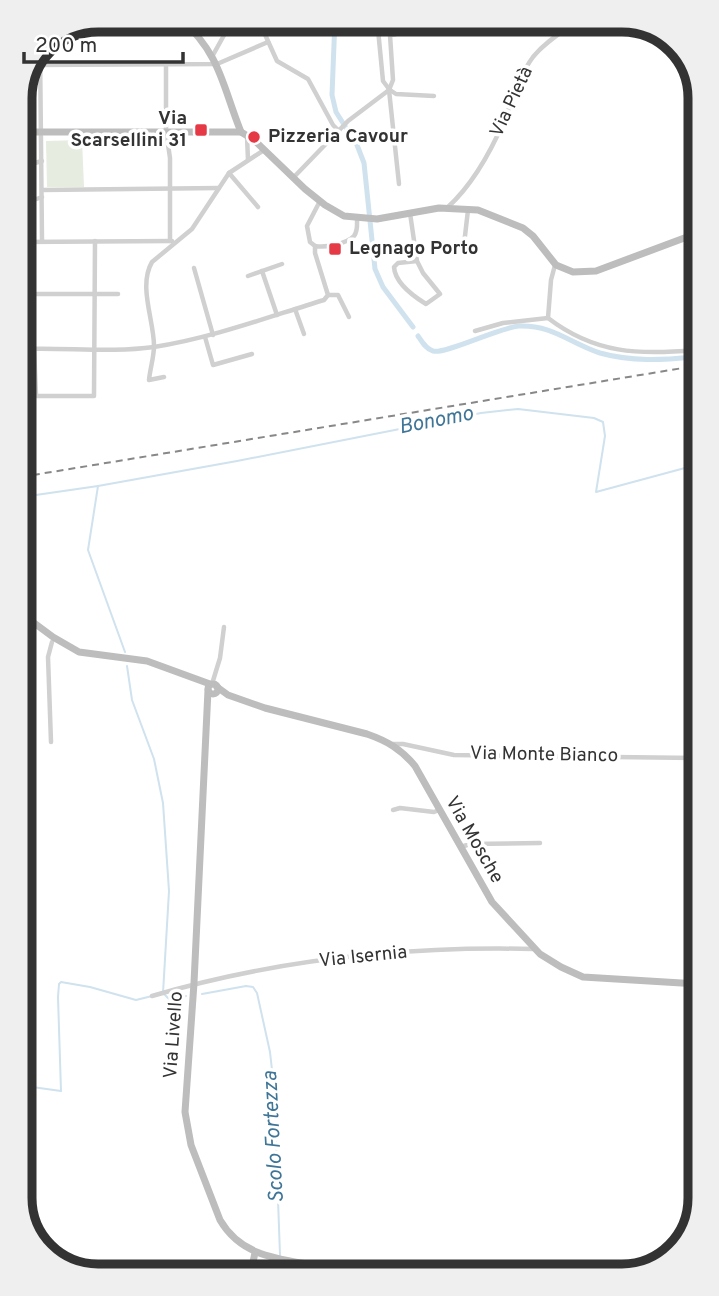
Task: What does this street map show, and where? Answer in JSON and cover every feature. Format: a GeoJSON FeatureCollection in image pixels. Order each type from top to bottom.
{"type":"FeatureCollection","features":[{"type":"Feature","properties":{"kind":"street"},"geometry":{"type":"LineString","coordinates":[[194,32],[217,64],[244,133],[248,160]]}},
{"type":"Feature","properties":{"kind":"street"},"geometry":{"type":"LineString","coordinates":[[213,55],[226,32]]}},
{"type":"Feature","properties":{"kind":"street"},"geometry":{"type":"LineString","coordinates":[[256,46],[262,32]]}},
{"type":"Feature","properties":{"kind":"street"},"geometry":{"type":"LineString","coordinates":[[264,32],[276,61],[310,82],[334,125],[340,130]]}},
{"type":"Feature","properties":{"kind":"street"},"geometry":{"type":"LineString","coordinates":[[378,32],[383,81],[389,90],[396,94],[433,96]]}},
{"type":"Feature","properties":{"kind":"street"},"geometry":{"type":"LineString","coordinates":[[386,32],[390,35],[403,32]]}},
{"type":"Feature","properties":{"kind":"street","name":"Via Pietà"},"geometry":{"type":"LineString","coordinates":[[447,208],[459,197],[495,141],[518,84],[533,57],[561,32]]}},
{"type":"Feature","properties":{"kind":"street"},"geometry":{"type":"LineString","coordinates":[[390,35],[393,80],[389,90],[399,184]]}},
{"type":"Feature","properties":{"kind":"street"},"geometry":{"type":"LineString","coordinates":[[42,242],[40,65],[217,64],[268,42]]}},
{"type":"Feature","properties":{"kind":"street"},"geometry":{"type":"LineString","coordinates":[[166,64],[166,131],[170,158],[173,242]]}},
{"type":"Feature","properties":{"kind":"street"},"geometry":{"type":"LineString","coordinates":[[293,178],[348,121],[389,90]]}},
{"type":"Feature","properties":{"kind":"street"},"geometry":{"type":"LineString","coordinates":[[32,132],[244,133],[320,201],[338,213],[361,219],[377,219],[447,208],[466,208],[497,216],[523,228],[533,236],[556,265],[573,272],[590,272],[688,237]]}},
{"type":"Feature","properties":{"kind":"street"},"geometry":{"type":"LineString","coordinates":[[164,377],[149,380],[154,347],[147,274],[152,262],[192,229],[229,173],[264,150]]}},
{"type":"Feature","properties":{"kind":"street"},"geometry":{"type":"LineString","coordinates":[[32,164],[42,161]]}},
{"type":"Feature","properties":{"kind":"street"},"geometry":{"type":"LineString","coordinates":[[229,173],[258,207]]}},
{"type":"Feature","properties":{"kind":"street"},"geometry":{"type":"LineString","coordinates":[[42,190],[219,188]]}},
{"type":"Feature","properties":{"kind":"street"},"geometry":{"type":"LineString","coordinates":[[32,201],[42,197]]}},
{"type":"Feature","properties":{"kind":"street"},"geometry":{"type":"LineString","coordinates":[[459,197],[466,208],[463,253]]}},
{"type":"Feature","properties":{"kind":"street"},"geometry":{"type":"LineString","coordinates":[[320,201],[307,226],[310,242],[315,246],[325,247],[351,238],[361,219]]}},
{"type":"Feature","properties":{"kind":"street"},"geometry":{"type":"LineString","coordinates":[[410,213],[417,261],[440,294],[426,304],[404,286],[394,272],[398,263],[417,261]]}},
{"type":"Feature","properties":{"kind":"street"},"geometry":{"type":"LineString","coordinates":[[32,395],[94,396],[95,241]]}},
{"type":"Feature","properties":{"kind":"street"},"geometry":{"type":"LineString","coordinates":[[32,242],[173,242]]}},
{"type":"Feature","properties":{"kind":"street"},"geometry":{"type":"LineString","coordinates":[[315,246],[328,295]]}},
{"type":"Feature","properties":{"kind":"street"},"geometry":{"type":"LineString","coordinates":[[248,276],[282,264]]}},
{"type":"Feature","properties":{"kind":"street"},"geometry":{"type":"LineString","coordinates":[[548,318],[551,280],[556,265]]}},
{"type":"Feature","properties":{"kind":"street"},"geometry":{"type":"LineString","coordinates":[[194,268],[213,335]]}},
{"type":"Feature","properties":{"kind":"street"},"geometry":{"type":"LineString","coordinates":[[262,271],[277,315]]}},
{"type":"Feature","properties":{"kind":"street"},"geometry":{"type":"LineString","coordinates":[[32,294],[118,294]]}},
{"type":"Feature","properties":{"kind":"street"},"geometry":{"type":"LineString","coordinates":[[36,395],[34,348],[94,350],[154,347],[213,335],[324,300],[328,295]]}},
{"type":"Feature","properties":{"kind":"street"},"geometry":{"type":"LineString","coordinates":[[328,295],[338,295],[349,317]]}},
{"type":"Feature","properties":{"kind":"street"},"geometry":{"type":"LineString","coordinates":[[295,309],[304,334]]}},
{"type":"Feature","properties":{"kind":"street"},"geometry":{"type":"LineString","coordinates":[[475,331],[503,323],[548,318],[588,342],[627,352],[688,350]]}},
{"type":"Feature","properties":{"kind":"street"},"geometry":{"type":"LineString","coordinates":[[205,337],[213,365],[252,354]]}},
{"type":"Feature","properties":{"kind":"street","name":"Via Mosche"},"geometry":{"type":"LineString","coordinates":[[32,621],[72,649],[94,655],[147,661],[265,708],[367,734],[392,744],[415,766],[492,902],[534,949],[554,964],[583,977],[688,983]]}},
{"type":"Feature","properties":{"kind":"street"},"geometry":{"type":"LineString","coordinates":[[212,686],[220,658],[224,627]]}},
{"type":"Feature","properties":{"kind":"street"},"geometry":{"type":"LineString","coordinates":[[51,742],[48,657],[52,642]]}},
{"type":"Feature","properties":{"kind":"street","name":"Via Livello"},"geometry":{"type":"LineString","coordinates":[[212,686],[207,701],[194,984],[185,1112],[191,1144],[203,1181],[225,1229],[245,1248],[255,1253],[304,1264]]}},
{"type":"Feature","properties":{"kind":"street","name":"Via Monte Bianco"},"geometry":{"type":"LineString","coordinates":[[392,744],[454,755],[688,758]]}},
{"type":"Feature","properties":{"kind":"street"},"geometry":{"type":"LineString","coordinates":[[393,810],[439,810]]}},
{"type":"Feature","properties":{"kind":"street"},"geometry":{"type":"LineString","coordinates":[[460,847],[470,844],[540,843]]}},
{"type":"Feature","properties":{"kind":"street","name":"Via Isernia"},"geometry":{"type":"LineString","coordinates":[[152,996],[194,984],[338,957],[504,947],[534,949]]}},
{"type":"Feature","properties":{"kind":"street"},"geometry":{"type":"LineString","coordinates":[[252,1264],[255,1253]]}},
{"type":"Feature","properties":{"kind":"shaded area"},"geometry":{"type":"Polygon","coordinates":[[[82,140],[84,187],[47,187],[46,141],[82,140]]]}},
{"type":"Feature","properties":{"kind":"waterway"},"geometry":{"type":"LineString","coordinates":[[334,32],[332,95],[336,112],[357,145],[364,163],[375,269],[383,287],[413,327]]}},
{"type":"Feature","properties":{"kind":"waterway"},"geometry":{"type":"LineString","coordinates":[[418,336],[428,349],[439,351],[510,328],[531,326],[552,331],[589,349],[612,356],[647,360],[688,358]]}},
{"type":"Feature","properties":{"kind":"waterway","name":"Bonomo"},"geometry":{"type":"LineString","coordinates":[[98,486],[481,413],[518,409],[594,418],[603,422],[605,436],[596,492],[688,467]]}},
{"type":"Feature","properties":{"kind":"waterway","name":"Scolo Fortezza"},"geometry":{"type":"LineString","coordinates":[[32,496],[98,486],[88,550],[125,652]]}},
{"type":"Feature","properties":{"kind":"waterway","name":"Scolo Fortezza"},"geometry":{"type":"LineString","coordinates":[[127,666],[132,700],[154,759],[163,803],[169,891],[163,993],[170,1000],[186,996]]}},
{"type":"Feature","properties":{"kind":"waterway"},"geometry":{"type":"LineString","coordinates":[[32,1087],[61,1091],[58,997],[61,982],[136,1000],[152,996]]}},
{"type":"Feature","properties":{"kind":"waterway","name":"Scolo Fortezza"},"geometry":{"type":"LineString","coordinates":[[202,994],[246,986],[253,987],[257,993],[270,1052],[274,1088],[280,1255]]}},
{"type":"Feature","properties":{"kind":"railway"},"geometry":{"type":"LineString","coordinates":[[32,475],[688,367]]}},
{"type":"Feature","properties":{"kind":"place","name":"Via Scarsellini 31"},"geometry":{"type":"Point","coordinates":[201,130]}},
{"type":"Feature","properties":{"kind":"place","name":"Pizzeria Cavour"},"geometry":{"type":"Point","coordinates":[254,137]}},
{"type":"Feature","properties":{"kind":"place","name":"Legnago Porto"},"geometry":{"type":"Point","coordinates":[335,249]}}]}
